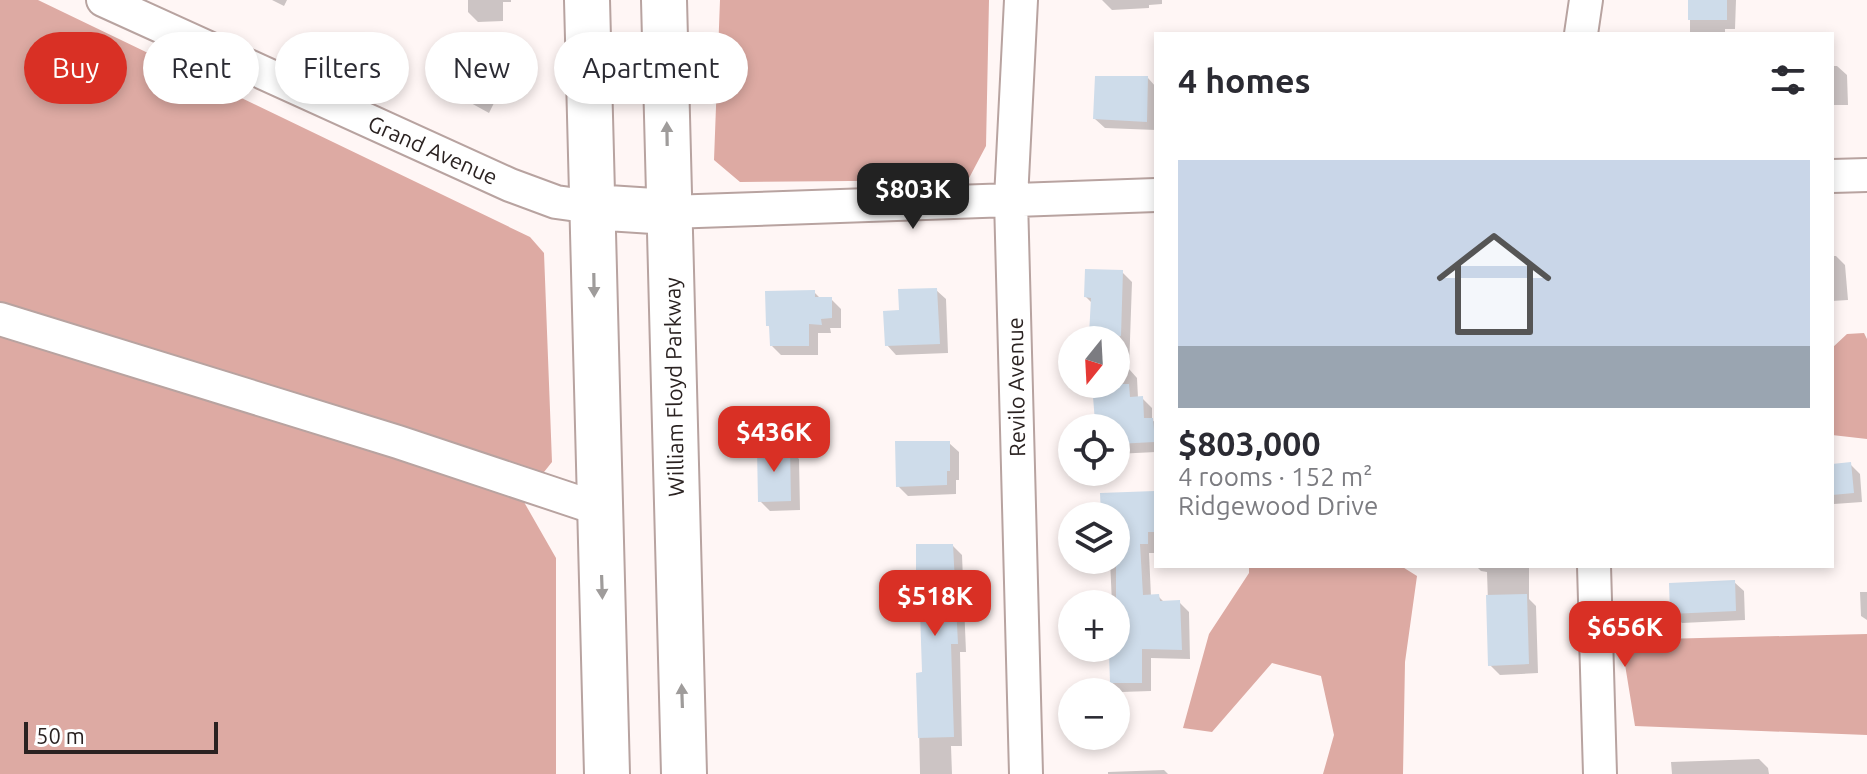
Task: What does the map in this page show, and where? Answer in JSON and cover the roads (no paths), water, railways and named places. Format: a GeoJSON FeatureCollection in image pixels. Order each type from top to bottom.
{"type":"FeatureCollection","features":[{"type":"Feature","properties":{"kind":"highway"},"geometry":{"type":"LineString","coordinates":[[587,0],[607,774]]}},
{"type":"Feature","properties":{"kind":"highway","name":"William Floyd Parkway"},"geometry":{"type":"LineString","coordinates":[[664,0],[684,774]]}},
{"type":"Feature","properties":{"kind":"highway"},"geometry":{"type":"LineString","coordinates":[[592,207],[669,212]]}},
{"type":"Feature","properties":{"kind":"street","name":"Grand Avenue"},"geometry":{"type":"LineString","coordinates":[[104,0],[510,185],[556,202],[592,207]]}},
{"type":"Feature","properties":{"kind":"street","name":"Revilo Avenue"},"geometry":{"type":"LineString","coordinates":[[1021,0],[1011,199],[1026,774]]}},
{"type":"Feature","properties":{"kind":"street"},"geometry":{"type":"LineString","coordinates":[[1581,32],[1586,0]]}},
{"type":"Feature","properties":{"kind":"street"},"geometry":{"type":"LineString","coordinates":[[1834,176],[1867,175]]}},
{"type":"Feature","properties":{"kind":"street"},"geometry":{"type":"LineString","coordinates":[[669,212],[1154,195]]}},
{"type":"Feature","properties":{"kind":"street"},"geometry":{"type":"LineString","coordinates":[[0,319],[398,442],[599,509]]}},
{"type":"Feature","properties":{"kind":"street"},"geometry":{"type":"LineString","coordinates":[[1594,568],[1600,774]]}}]}
